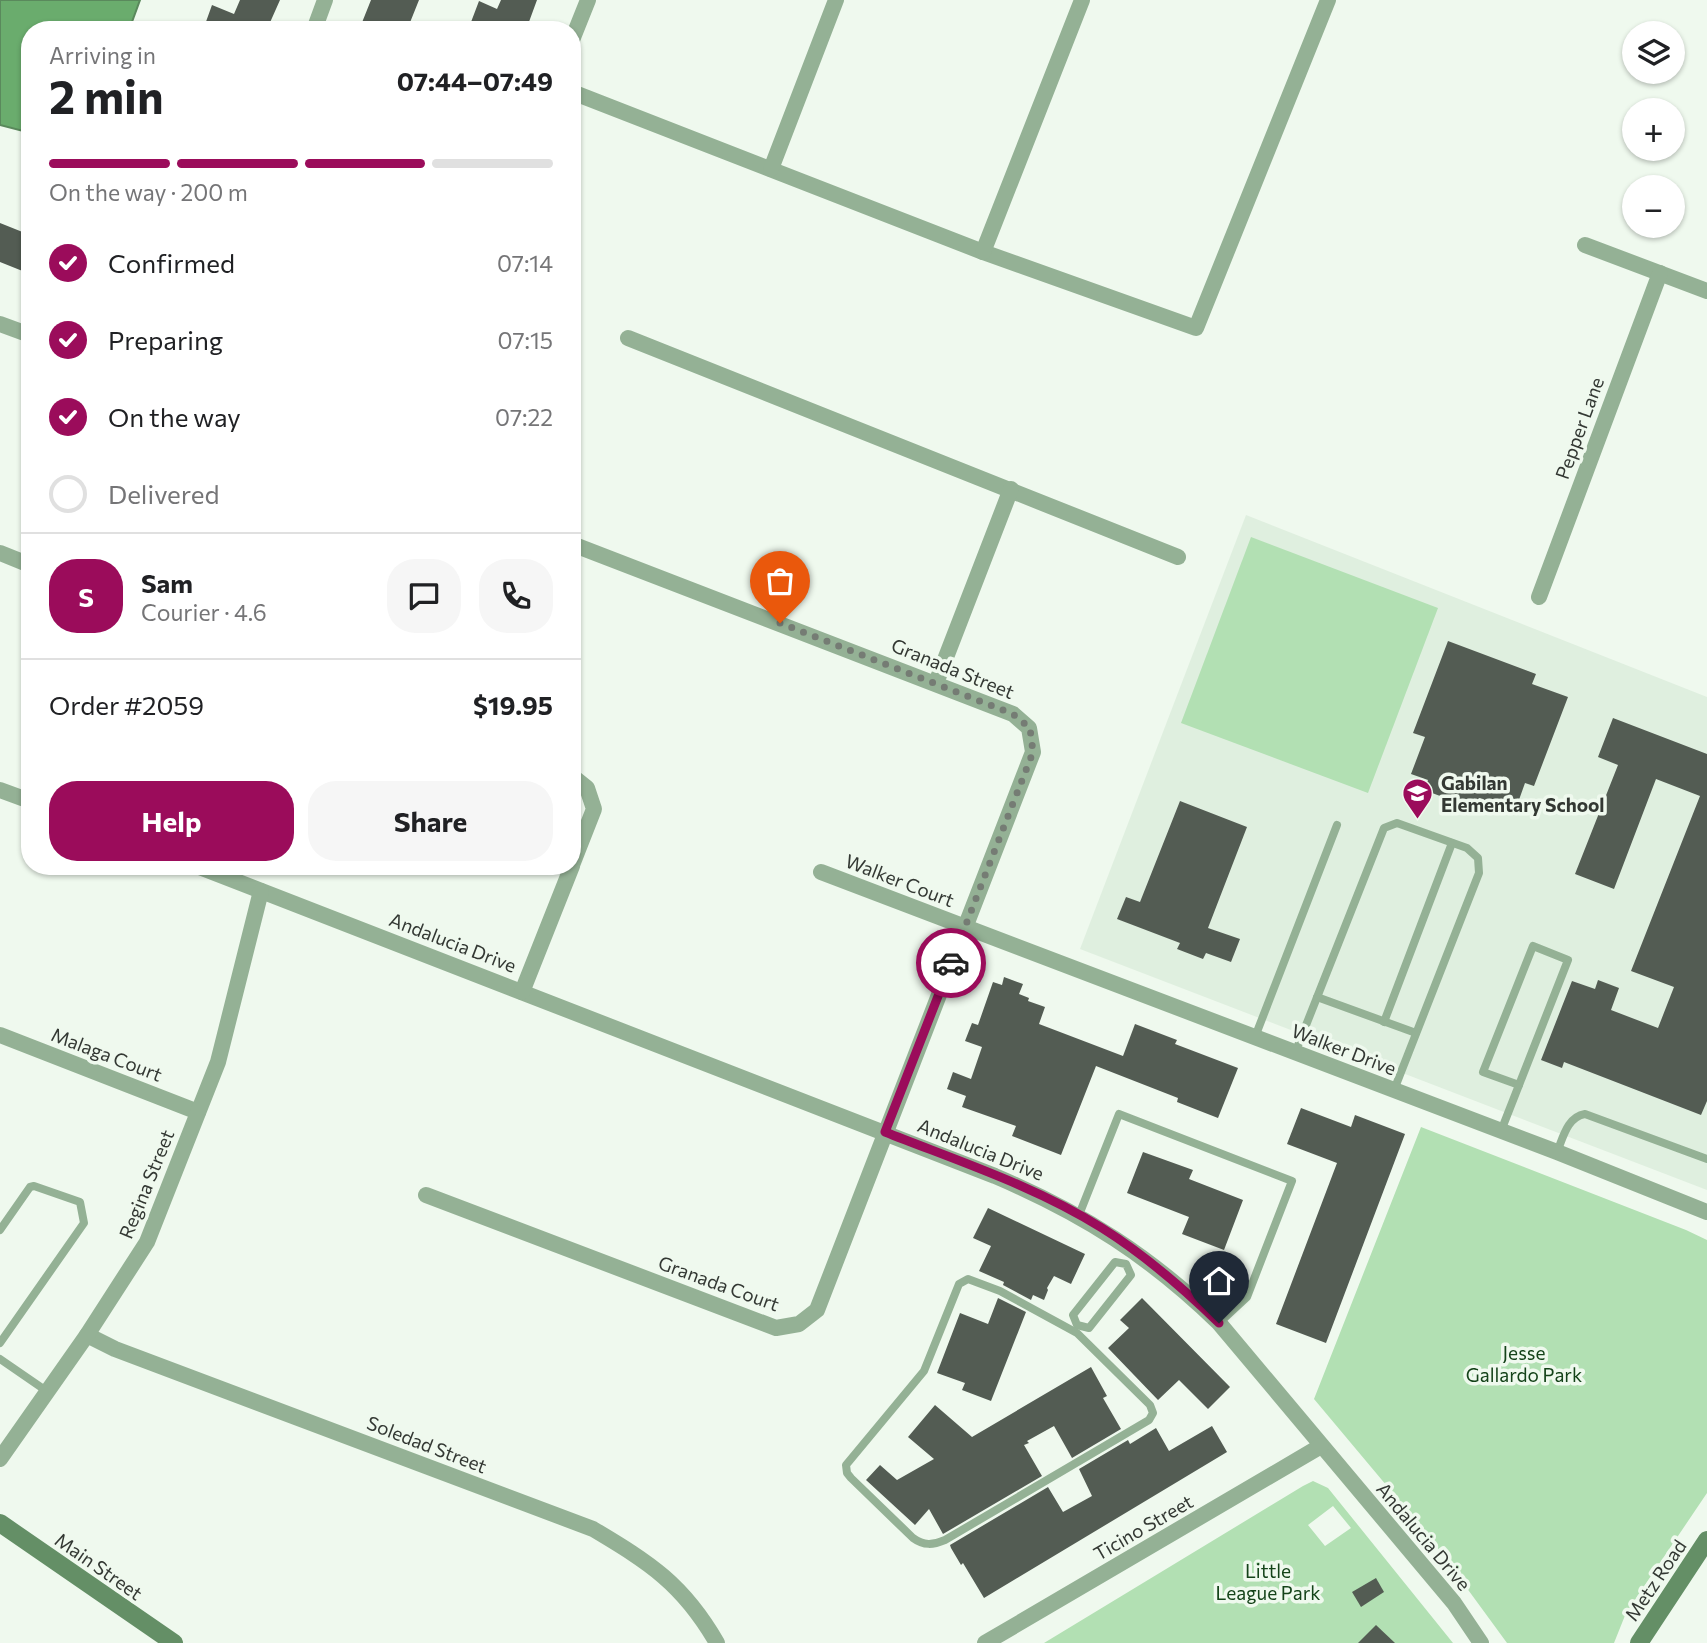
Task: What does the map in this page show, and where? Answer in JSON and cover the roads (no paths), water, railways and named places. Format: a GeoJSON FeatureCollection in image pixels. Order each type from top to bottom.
{"type":"FeatureCollection","features":[{"type":"Feature","properties":{"kind":"street"},"geometry":{"type":"LineString","coordinates":[[317,21],[325,0]]}},
{"type":"Feature","properties":{"kind":"street"},"geometry":{"type":"LineString","coordinates":[[580,21],[588,0]]}},
{"type":"Feature","properties":{"kind":"street"},"geometry":{"type":"LineString","coordinates":[[771,169],[836,0]]}},
{"type":"Feature","properties":{"kind":"street"},"geometry":{"type":"LineString","coordinates":[[983,252],[1082,0]]}},
{"type":"Feature","properties":{"kind":"street"},"geometry":{"type":"LineString","coordinates":[[581,95],[983,252],[1196,328],[1328,0]]}},
{"type":"Feature","properties":{"kind":"street"},"geometry":{"type":"LineString","coordinates":[[1585,245],[1707,291]]}},
{"type":"Feature","properties":{"kind":"street","name":"Pepper Lane"},"geometry":{"type":"LineString","coordinates":[[1539,597],[1660,273]]}},
{"type":"Feature","properties":{"kind":"street"},"geometry":{"type":"LineString","coordinates":[[0,324],[21,332]]}},
{"type":"Feature","properties":{"kind":"street"},"geometry":{"type":"LineString","coordinates":[[628,338],[1178,557]]}},
{"type":"Feature","properties":{"kind":"street"},"geometry":{"type":"LineString","coordinates":[[936,683],[1011,489]]}},
{"type":"Feature","properties":{"kind":"street","name":"Granada Street"},"geometry":{"type":"LineString","coordinates":[[581,547],[936,683],[1013,714],[1030,728],[1033,752],[885,1132]]}},
{"type":"Feature","properties":{"kind":"street"},"geometry":{"type":"LineString","coordinates":[[0,553],[21,561]]}},
{"type":"Feature","properties":{"kind":"street"},"geometry":{"type":"LineString","coordinates":[[581,783],[587,788],[594,809],[581,843]]}},
{"type":"Feature","properties":{"kind":"street"},"geometry":{"type":"LineString","coordinates":[[0,790],[21,798]]}},
{"type":"Feature","properties":{"kind":"street","name":"Walker Court"},"geometry":{"type":"LineString","coordinates":[[821,872],[964,927]]}},
{"type":"Feature","properties":{"kind":"street","name":"Andalucia Drive"},"geometry":{"type":"LineString","coordinates":[[220,875],[885,1132],[1038,1194],[1079,1215],[1131,1258],[1178,1284],[1219,1323],[1454,1603],[1481,1643]]}},
{"type":"Feature","properties":{"kind":"street"},"geometry":{"type":"LineString","coordinates":[[522,992],[568,875]]}},
{"type":"Feature","properties":{"kind":"street","name":"Regina Street"},"geometry":{"type":"LineString","coordinates":[[0,1459],[87,1335],[147,1242],[218,1062],[261,891]]}},
{"type":"Feature","properties":{"kind":"street","name":"Walker Drive"},"geometry":{"type":"LineString","coordinates":[[964,927],[1557,1152],[1707,1212]]}},
{"type":"Feature","properties":{"kind":"street","name":"Malaga Court"},"geometry":{"type":"LineString","coordinates":[[0,1035],[198,1112]]}},
{"type":"Feature","properties":{"kind":"street","name":"Granada Court"},"geometry":{"type":"LineString","coordinates":[[426,1195],[776,1328],[799,1324],[817,1310],[885,1132]]}},
{"type":"Feature","properties":{"kind":"street","name":"Soledad Street"},"geometry":{"type":"LineString","coordinates":[[87,1335],[115,1349],[593,1529],[648,1561],[680,1590],[717,1643]]}},
{"type":"Feature","properties":{"kind":"street","name":"Ticino Street"},"geometry":{"type":"LineString","coordinates":[[985,1643],[1321,1446]]}},
{"type":"Feature","properties":{"kind":"street","name":"Main Street"},"geometry":{"type":"LineString","coordinates":[[0,1523],[174,1643]]}},
{"type":"Feature","properties":{"kind":"street","name":"Metz Road"},"geometry":{"type":"LineString","coordinates":[[1639,1643],[1707,1540]]}},
{"type":"Feature","properties":{"kind":"lane"},"geometry":{"type":"LineString","coordinates":[[1295,1053],[1384,828],[1397,823],[1452,843],[1478,858],[1479,873],[1394,1090]]}},
{"type":"Feature","properties":{"kind":"lane"},"geometry":{"type":"LineString","coordinates":[[1255,1037],[1338,825]]}},
{"type":"Feature","properties":{"kind":"lane"},"geometry":{"type":"LineString","coordinates":[[1384,1022],[1452,843]]}},
{"type":"Feature","properties":{"kind":"lane"},"geometry":{"type":"LineString","coordinates":[[1501,1131],[1568,960],[1533,946],[1483,1072],[1519,1085]]}},
{"type":"Feature","properties":{"kind":"lane"},"geometry":{"type":"LineString","coordinates":[[1317,997],[1416,1033]]}},
{"type":"Feature","properties":{"kind":"lane"},"geometry":{"type":"LineString","coordinates":[[1079,1215],[1119,1114],[1292,1181],[1247,1297],[1219,1323]]}},
{"type":"Feature","properties":{"kind":"lane"},"geometry":{"type":"LineString","coordinates":[[1557,1152],[1570,1124],[1579,1115],[1585,1114],[1707,1159]]}},
{"type":"Feature","properties":{"kind":"lane"},"geometry":{"type":"LineString","coordinates":[[0,1230],[30,1187],[34,1186],[80,1202],[82,1206],[84,1223],[0,1343]]}},
{"type":"Feature","properties":{"kind":"lane"},"geometry":{"type":"LineString","coordinates":[[1131,1258],[1115,1262],[1073,1315],[1075,1328],[1153,1408],[1149,1420],[945,1540],[933,1544],[924,1544],[913,1538],[847,1473],[846,1465],[850,1459],[924,1371],[963,1280],[975,1280],[1075,1328],[1089,1328],[1131,1275],[1131,1258]]}},
{"type":"Feature","properties":{"kind":"lane"},"geometry":{"type":"LineString","coordinates":[[0,1359],[48,1392]]}},
{"type":"Feature","properties":{"kind":"place","name":"Gabilan Elementary School"},"geometry":{"type":"Point","coordinates":[1418,820]}},
{"type":"Feature","properties":{"kind":"park label","name":"Jesse Gallardo Park"},"geometry":{"type":"Point","coordinates":[1524,1363]}},
{"type":"Feature","properties":{"kind":"park label","name":"Little League Park"},"geometry":{"type":"Point","coordinates":[1268,1581]}}]}
